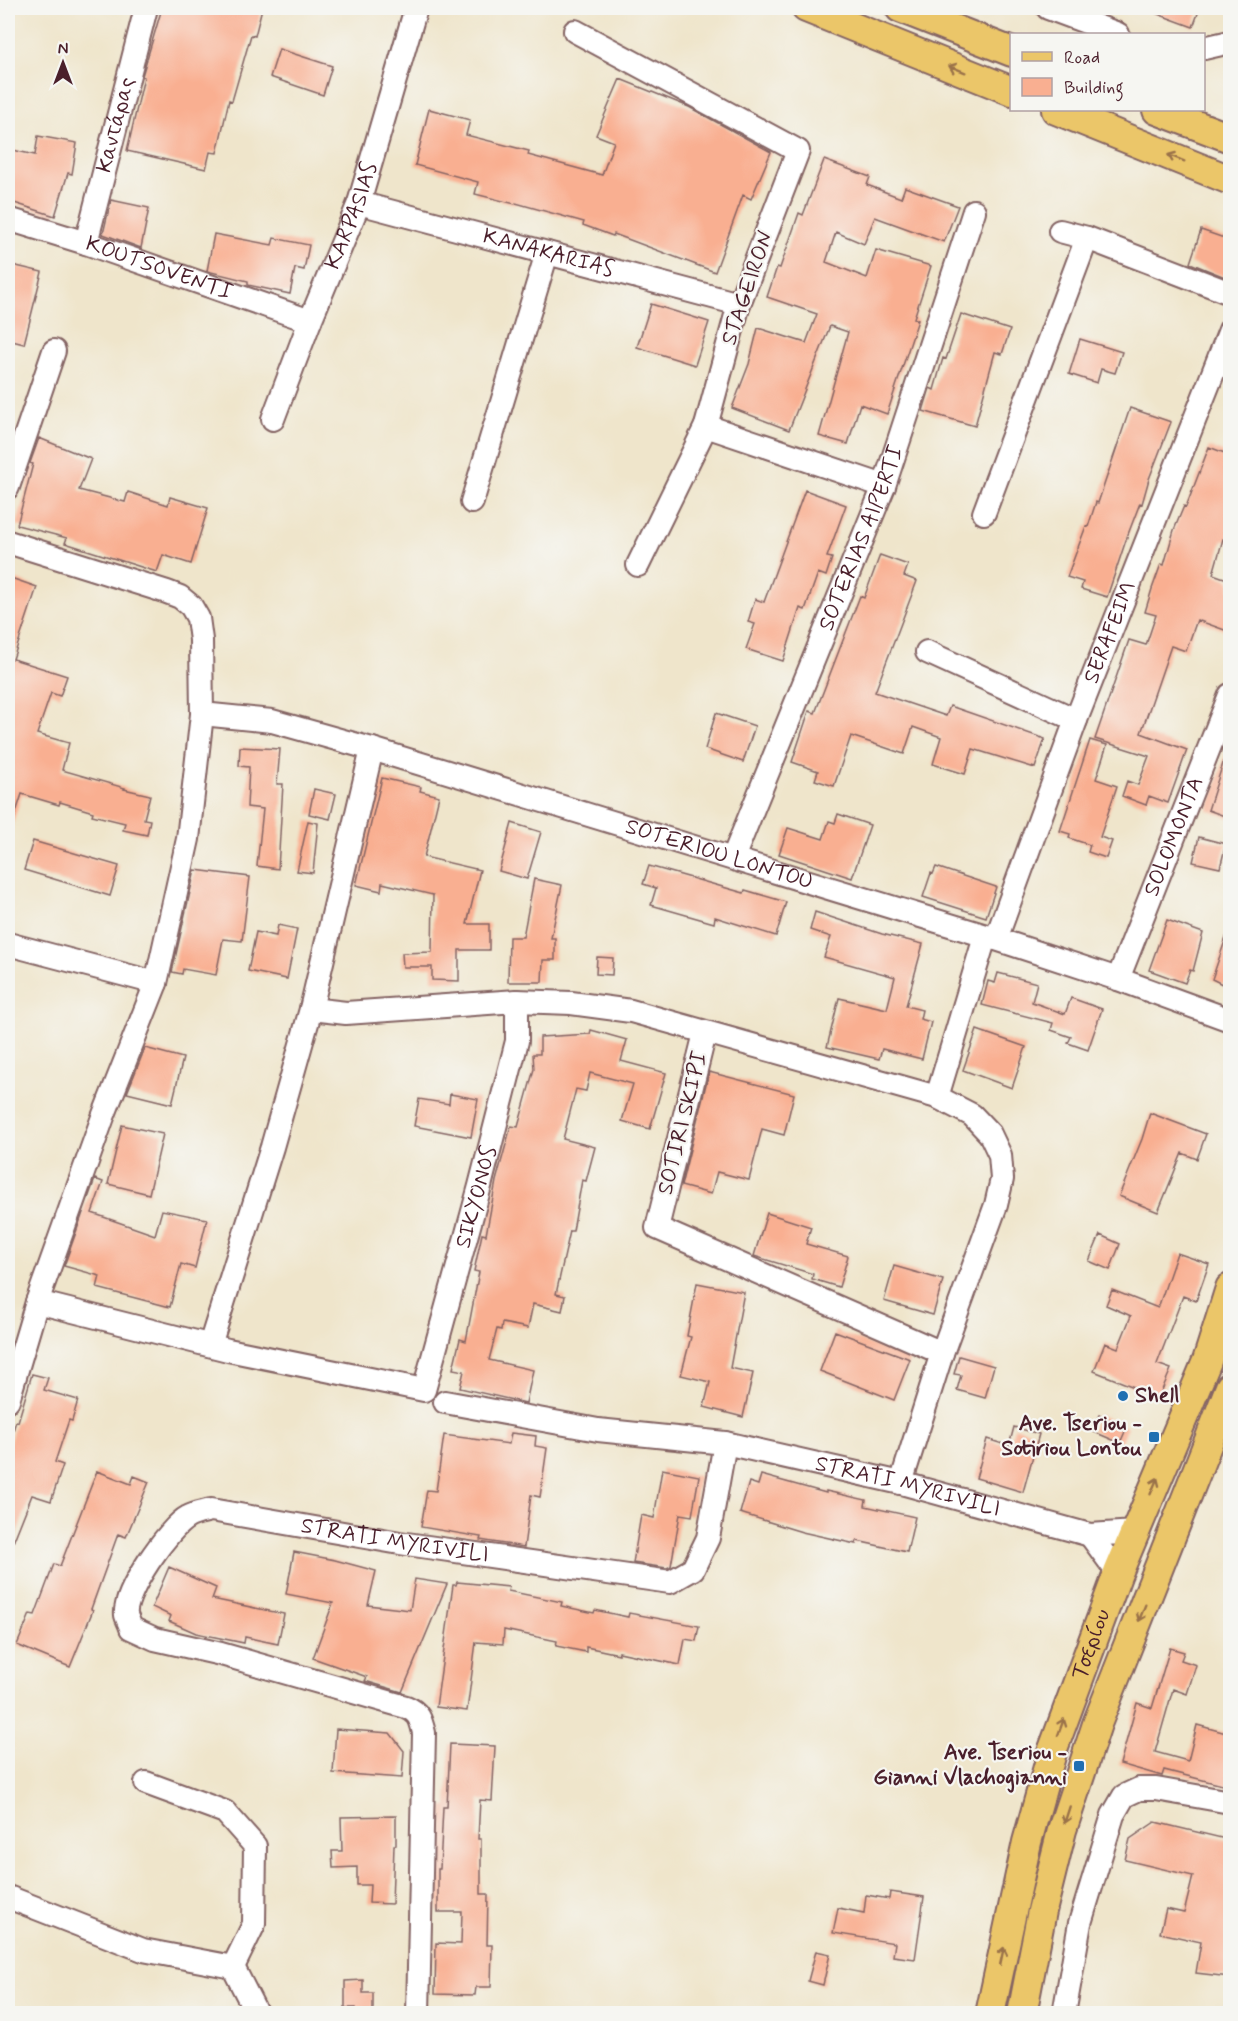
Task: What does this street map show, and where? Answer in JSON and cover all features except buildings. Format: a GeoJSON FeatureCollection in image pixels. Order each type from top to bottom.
{"type":"FeatureCollection","features":[{"type":"Feature","properties":{"kind":"main road"},"geometry":{"type":"LineString","coordinates":[[806,8],[1010,91]]}},
{"type":"Feature","properties":{"kind":"main road"},"geometry":{"type":"LineString","coordinates":[[900,8],[1010,52]]}},
{"type":"Feature","properties":{"kind":"main road"},"geometry":{"type":"LineString","coordinates":[[1058,111],[1230,180]]}},
{"type":"Feature","properties":{"kind":"main road"},"geometry":{"type":"LineString","coordinates":[[1161,111],[1230,138]]}},
{"type":"Feature","properties":{"kind":"main road","name":"Τσερίου"},"geometry":{"type":"LineString","coordinates":[[990,2013],[1027,1842],[1053,1749],[1118,1573],[1207,1361],[1230,1287]]}},
{"type":"Feature","properties":{"kind":"main road","name":"Τσερίου"},"geometry":{"type":"LineString","coordinates":[[1022,2013],[1056,1853],[1097,1724],[1230,1387]]}},
{"type":"Feature","properties":{"kind":"street","name":"Καντάρας"},"geometry":{"type":"LineString","coordinates":[[86,243],[146,8]]}},
{"type":"Feature","properties":{"kind":"street","name":"KARPASIAS"},"geometry":{"type":"LineString","coordinates":[[273,419],[358,203],[416,8]]}},
{"type":"Feature","properties":{"kind":"street"},"geometry":{"type":"LineString","coordinates":[[1047,8],[1115,33]]}},
{"type":"Feature","properties":{"kind":"street","name":"STAGEIRON"},"geometry":{"type":"LineString","coordinates":[[575,31],[798,152],[739,304],[706,426],[638,565]]}},
{"type":"Feature","properties":{"kind":"street"},"geometry":{"type":"LineString","coordinates":[[1205,48],[1230,42]]}},
{"type":"Feature","properties":{"kind":"street","name":"KANAKARIAS"},"geometry":{"type":"LineString","coordinates":[[358,203],[739,304]]}},
{"type":"Feature","properties":{"kind":"street","name":"SOTERIAS AIPERTI"},"geometry":{"type":"LineString","coordinates":[[733,858],[884,486],[974,211]]}},
{"type":"Feature","properties":{"kind":"street","name":"KOUTSOVENTI"},"geometry":{"type":"LineString","coordinates":[[8,219],[86,243],[310,321]]}},
{"type":"Feature","properties":{"kind":"street"},"geometry":{"type":"LineString","coordinates":[[1060,231],[1087,238],[1230,293]]}},
{"type":"Feature","properties":{"kind":"street"},"geometry":{"type":"LineString","coordinates":[[984,513],[1087,238]]}},
{"type":"Feature","properties":{"kind":"street"},"geometry":{"type":"LineString","coordinates":[[472,502],[547,253]]}},
{"type":"Feature","properties":{"kind":"street","name":"SERAFEIM"},"geometry":{"type":"LineString","coordinates":[[938,1097],[991,938],[1230,330]]}},
{"type":"Feature","properties":{"kind":"street"},"geometry":{"type":"LineString","coordinates":[[8,487],[54,351]]}},
{"type":"Feature","properties":{"kind":"street"},"geometry":{"type":"LineString","coordinates":[[706,426],[884,486]]}},
{"type":"Feature","properties":{"kind":"street"},"geometry":{"type":"LineString","coordinates":[[8,542],[167,592],[180,597],[191,606],[198,618],[201,640],[202,714],[188,839],[156,983],[103,1117],[37,1302],[8,1400]]}},
{"type":"Feature","properties":{"kind":"street"},"geometry":{"type":"LineString","coordinates":[[927,652],[1076,720]]}},
{"type":"Feature","properties":{"kind":"street","name":"SOLOMONTA"},"geometry":{"type":"LineString","coordinates":[[1118,979],[1230,695]]}},
{"type":"Feature","properties":{"kind":"street","name":"SOTERIOU LONTOU"},"geometry":{"type":"LineString","coordinates":[[202,714],[272,721],[372,749],[991,938],[1118,979],[1230,1020]]}},
{"type":"Feature","properties":{"kind":"street"},"geometry":{"type":"LineString","coordinates":[[37,1302],[210,1345],[272,1147],[311,1009],[372,749]]}},
{"type":"Feature","properties":{"kind":"street"},"geometry":{"type":"LineString","coordinates":[[8,944],[156,983]]}},
{"type":"Feature","properties":{"kind":"street","name":"SOTIRI SKIPI"},"geometry":{"type":"LineString","coordinates":[[311,1009],[346,1013],[517,1001],[571,1003],[631,1011],[705,1033],[657,1228],[942,1353]]}},
{"type":"Feature","properties":{"kind":"street","name":"SIKYONOS"},"geometry":{"type":"LineString","coordinates":[[210,1345],[424,1390],[517,1041],[517,1001]]}},
{"type":"Feature","properties":{"kind":"street"},"geometry":{"type":"LineString","coordinates":[[705,1033],[938,1097],[972,1115],[990,1134],[1000,1155],[1002,1179],[989,1226],[942,1353],[901,1483]]}},
{"type":"Feature","properties":{"kind":"street","name":"STRATI MYRIVILI"},"geometry":{"type":"LineString","coordinates":[[445,1402],[598,1430],[725,1443],[901,1483],[1090,1534],[1135,1532]]}},
{"type":"Feature","properties":{"kind":"street","name":"STRATI MYRIVILI"},"geometry":{"type":"LineString","coordinates":[[418,2013],[424,1733],[418,1714],[406,1707],[221,1654],[154,1639],[131,1628],[126,1613],[131,1593],[169,1533],[188,1517],[211,1510],[399,1543],[670,1582],[693,1569],[708,1538],[725,1443]]}},
{"type":"Feature","properties":{"kind":"street"},"geometry":{"type":"LineString","coordinates":[[1090,1534],[1118,1573]]}},
{"type":"Feature","properties":{"kind":"street"},"geometry":{"type":"LineString","coordinates":[[146,1783],[225,1812],[255,1846],[254,1924],[234,1967]]}},
{"type":"Feature","properties":{"kind":"street"},"geometry":{"type":"LineString","coordinates":[[1064,2013],[1080,1923],[1113,1815],[1124,1796],[1138,1789],[1156,1789],[1230,1802]]}},
{"type":"Feature","properties":{"kind":"street"},"geometry":{"type":"LineString","coordinates":[[8,1897],[143,1950],[234,1967]]}},
{"type":"Feature","properties":{"kind":"street"},"geometry":{"type":"LineString","coordinates":[[234,1967],[257,2013]]}},
{"type":"Feature","properties":{"kind":"place","name":"Shell"},"geometry":{"type":"Point","coordinates":[1123,1396]}},
{"type":"Feature","properties":{"kind":"place","name":"Ave. Tseriou - Sotiriou Lontou"},"geometry":{"type":"Point","coordinates":[1154,1437]}},
{"type":"Feature","properties":{"kind":"place","name":"Ave. Tseriou - Gianni Vlachogianni"},"geometry":{"type":"Point","coordinates":[1079,1766]}}]}
